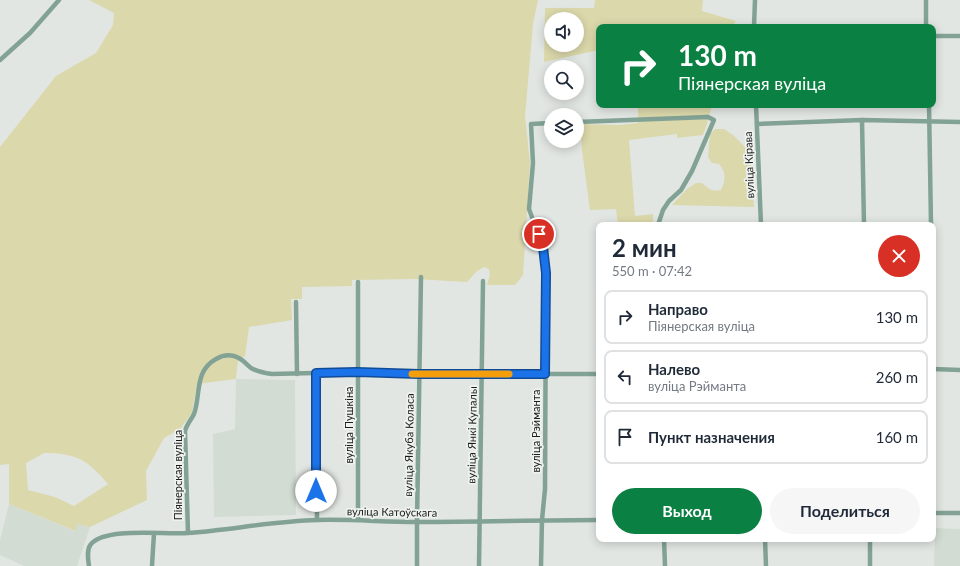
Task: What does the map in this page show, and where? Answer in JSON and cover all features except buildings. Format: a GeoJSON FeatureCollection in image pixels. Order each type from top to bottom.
{"type":"FeatureCollection","features":[{"type":"Feature","properties":{"kind":"street"},"geometry":{"type":"LineString","coordinates":[[0,60],[30,33],[59,0]]}},
{"type":"Feature","properties":{"kind":"street"},"geometry":{"type":"LineString","coordinates":[[754,24],[755,0]]}},
{"type":"Feature","properties":{"kind":"street"},"geometry":{"type":"LineString","coordinates":[[926,0],[926,24]]}},
{"type":"Feature","properties":{"kind":"street"},"geometry":{"type":"LineString","coordinates":[[936,36],[960,36]]}},
{"type":"Feature","properties":{"kind":"street","name":"вуліца Кірава"},"geometry":{"type":"LineString","coordinates":[[756,108],[760,222]]}},
{"type":"Feature","properties":{"kind":"street"},"geometry":{"type":"LineString","coordinates":[[929,108],[931,222]]}},
{"type":"Feature","properties":{"kind":"street"},"geometry":{"type":"LineString","coordinates":[[584,122],[708,117],[714,120],[692,171],[681,190],[669,201],[663,210],[659,222]]}},
{"type":"Feature","properties":{"kind":"street"},"geometry":{"type":"LineString","coordinates":[[862,120],[864,222]]}},
{"type":"Feature","properties":{"kind":"street"},"geometry":{"type":"LineString","coordinates":[[757,124],[862,120],[930,120],[960,122]]}},
{"type":"Feature","properties":{"kind":"street","name":"вуліца Рэйманта"},"geometry":{"type":"LineString","coordinates":[[541,566],[544,489],[546,273],[543,247],[530,209],[533,163],[531,124],[544,123]]}},
{"type":"Feature","properties":{"kind":"street","name":"вуліца Якуба Коласа"},"geometry":{"type":"LineString","coordinates":[[417,566],[421,277]]}},
{"type":"Feature","properties":{"kind":"street","name":"вуліца Янкі Купалы"},"geometry":{"type":"LineString","coordinates":[[478,566],[480,521],[483,281]]}},
{"type":"Feature","properties":{"kind":"street","name":"вуліца Пушкіна"},"geometry":{"type":"LineString","coordinates":[[358,282],[358,520]]}},
{"type":"Feature","properties":{"kind":"street"},"geometry":{"type":"LineString","coordinates":[[296,302],[297,374]]}},
{"type":"Feature","properties":{"kind":"street","name":"Піянерская вуліца"},"geometry":{"type":"LineString","coordinates":[[188,533],[185,431],[187,423],[194,415],[200,378],[210,362],[217,358],[227,355],[235,356],[259,372],[272,374],[357,372],[419,374],[596,374]]}},
{"type":"Feature","properties":{"kind":"street"},"geometry":{"type":"LineString","coordinates":[[936,369],[960,370]]}},
{"type":"Feature","properties":{"kind":"street"},"geometry":{"type":"LineString","coordinates":[[316,373],[317,520]]}},
{"type":"Feature","properties":{"kind":"street"},"geometry":{"type":"LineString","coordinates":[[936,513],[960,513]]}},
{"type":"Feature","properties":{"kind":"street","name":"вуліца Катоўскага"},"geometry":{"type":"LineString","coordinates":[[89,566],[88,551],[92,543],[96,540],[113,535],[135,532],[188,533],[290,521],[317,520],[417,522],[596,520]]}},
{"type":"Feature","properties":{"kind":"street"},"geometry":{"type":"LineString","coordinates":[[152,566],[154,533]]}},
{"type":"Feature","properties":{"kind":"street"},"geometry":{"type":"LineString","coordinates":[[664,542],[665,566]]}},
{"type":"Feature","properties":{"kind":"street"},"geometry":{"type":"LineString","coordinates":[[765,542],[766,566]]}},
{"type":"Feature","properties":{"kind":"street"},"geometry":{"type":"LineString","coordinates":[[870,542],[870,566]]}},
{"type":"Feature","properties":{"kind":"shaded area"},"geometry":{"type":"Polygon","coordinates":[[[89,0],[538,0],[533,24],[525,116],[530,163],[523,275],[515,285],[487,285],[490,275],[489,269],[484,267],[476,272],[467,282],[415,279],[352,280],[352,286],[302,287],[302,299],[291,299],[292,320],[249,327],[245,356],[238,361],[236,379],[197,384],[192,413],[180,429],[164,438],[146,471],[147,500],[90,527],[77,524],[76,531],[9,504],[9,464],[0,465],[0,147],[56,76],[96,53],[113,25],[114,13],[89,0]],[[44,453],[26,463],[28,490],[55,497],[74,506],[108,484],[94,469],[80,459],[65,454],[44,453]]]}},
{"type":"Feature","properties":{"kind":"shaded area"},"geometry":{"type":"Polygon","coordinates":[[[595,0],[703,0],[702,11],[736,21],[734,24],[596,24],[596,51],[553,60],[544,60],[544,52],[584,52],[584,12],[545,12],[545,8],[594,8],[595,0]]]}},
{"type":"Feature","properties":{"kind":"shaded area"},"geometry":{"type":"Polygon","coordinates":[[[638,108],[711,108],[703,135],[677,138],[677,134],[629,140],[635,216],[653,214],[653,222],[618,222],[616,209],[590,210],[582,148],[584,148],[584,124],[620,125],[638,123],[638,108]]]}},
{"type":"Feature","properties":{"kind":"shaded area"},"geometry":{"type":"Polygon","coordinates":[[[715,129],[724,129],[733,135],[748,150],[751,162],[754,207],[672,205],[687,189],[696,183],[702,183],[713,190],[721,190],[724,183],[723,170],[719,164],[712,163],[708,157],[710,134],[715,129]]]}},
{"type":"Feature","properties":{"kind":"shaded area"},"geometry":{"type":"Polygon","coordinates":[[[236,379],[295,380],[296,515],[214,517],[213,434],[235,429],[236,379]]]}},
{"type":"Feature","properties":{"kind":"shaded area"},"geometry":{"type":"Polygon","coordinates":[[[9,504],[75,531],[77,524],[90,527],[77,566],[24,566],[0,555],[0,541],[9,504]]]}},
{"type":"Feature","properties":{"kind":"shaded area"},"geometry":{"type":"Polygon","coordinates":[[[936,528],[960,529],[960,566],[934,566],[936,528]]]}},
{"type":"Feature","properties":{"kind":"slow traffic"},"geometry":{"type":"LineString","coordinates":[[412,374],[509,374]]}},
{"type":"Feature","properties":{"kind":"route"},"geometry":{"type":"LineString","coordinates":[[316,491],[316,373],[545,374],[546,273],[543,247],[539,234]]}}]}
